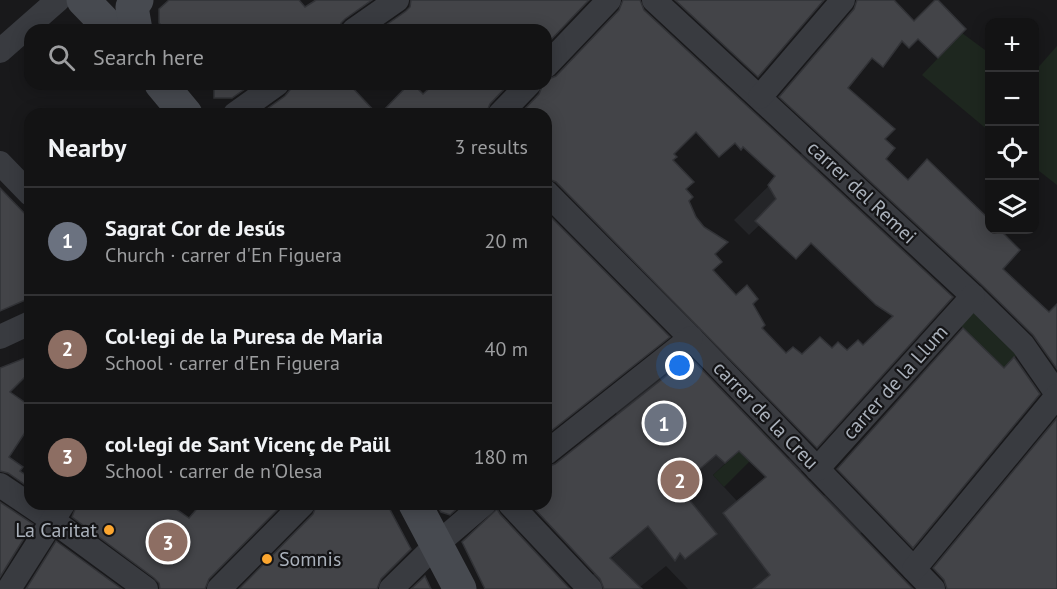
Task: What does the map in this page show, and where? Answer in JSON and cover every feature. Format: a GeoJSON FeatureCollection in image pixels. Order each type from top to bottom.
{"type":"FeatureCollection","features":[{"type":"Feature","properties":{"kind":"main road"},"geometry":{"type":"LineString","coordinates":[[82,0],[106,24]]}},
{"type":"Feature","properties":{"kind":"main road"},"geometry":{"type":"LineString","coordinates":[[135,24],[132,7],[137,0]]}},
{"type":"Feature","properties":{"kind":"main road"},"geometry":{"type":"LineString","coordinates":[[166,90],[181,108]]}},
{"type":"Feature","properties":{"kind":"main road"},"geometry":{"type":"LineString","coordinates":[[418,510],[460,589]]}},
{"type":"Feature","properties":{"kind":"street"},"geometry":{"type":"LineString","coordinates":[[31,24],[58,0]]}},
{"type":"Feature","properties":{"kind":"street"},"geometry":{"type":"LineString","coordinates":[[363,24],[397,0]]}},
{"type":"Feature","properties":{"kind":"street"},"geometry":{"type":"LineString","coordinates":[[552,60],[609,0]]}},
{"type":"Feature","properties":{"kind":"street","name":"carrer del Remei"},"geometry":{"type":"LineString","coordinates":[[654,0],[1023,345],[1057,395]]}},
{"type":"Feature","properties":{"kind":"street"},"geometry":{"type":"LineString","coordinates":[[760,97],[843,0]]}},
{"type":"Feature","properties":{"kind":"street"},"geometry":{"type":"LineString","coordinates":[[0,51],[24,30]]}},
{"type":"Feature","properties":{"kind":"street"},"geometry":{"type":"LineString","coordinates":[[243,108],[268,90]]}},
{"type":"Feature","properties":{"kind":"street"},"geometry":{"type":"LineString","coordinates":[[506,108],[523,90]]}},
{"type":"Feature","properties":{"kind":"street"},"geometry":{"type":"LineString","coordinates":[[0,163],[24,188]]}},
{"type":"Feature","properties":{"kind":"street","name":"carrer de la Creu"},"geometry":{"type":"LineString","coordinates":[[552,198],[691,338],[933,589]]}},
{"type":"Feature","properties":{"kind":"street","name":"carrer de la Llum"},"geometry":{"type":"LineString","coordinates":[[817,469],[973,296]]}},
{"type":"Feature","properties":{"kind":"street"},"geometry":{"type":"LineString","coordinates":[[0,337],[24,326]]}},
{"type":"Feature","properties":{"kind":"street"},"geometry":{"type":"LineString","coordinates":[[552,448],[691,338]]}},
{"type":"Feature","properties":{"kind":"street"},"geometry":{"type":"LineString","coordinates":[[914,569],[1057,395]]}},
{"type":"Feature","properties":{"kind":"street"},"geometry":{"type":"LineString","coordinates":[[0,485],[24,496]]}},
{"type":"Feature","properties":{"kind":"street"},"geometry":{"type":"LineString","coordinates":[[219,589],[297,510]]}},
{"type":"Feature","properties":{"kind":"street"},"geometry":{"type":"LineString","coordinates":[[391,589],[436,545],[477,510]]}},
{"type":"Feature","properties":{"kind":"street"},"geometry":{"type":"LineString","coordinates":[[516,510],[590,589]]}},
{"type":"Feature","properties":{"kind":"street"},"geometry":{"type":"LineString","coordinates":[[9,589],[57,512],[146,589]]}},
{"type":"Feature","properties":{"kind":"shaded area"},"geometry":{"type":"Polygon","coordinates":[[[962,33],[985,50],[985,128],[922,75],[962,33]]]}},
{"type":"Feature","properties":{"kind":"shaded area"},"geometry":{"type":"Polygon","coordinates":[[[1057,46],[1057,185],[1039,171],[1039,66],[1057,46]]]}},
{"type":"Feature","properties":{"kind":"shaded area"},"geometry":{"type":"Polygon","coordinates":[[[805,150],[822,166],[749,235],[734,220],[805,150]]]}},
{"type":"Feature","properties":{"kind":"shaded area"},"geometry":{"type":"Polygon","coordinates":[[[974,306],[1020,352],[1003,369],[958,323],[974,306]]]}},
{"type":"Feature","properties":{"kind":"shaded area"},"geometry":{"type":"Polygon","coordinates":[[[665,369],[674,381],[699,432],[734,402],[761,430],[713,475],[737,501],[789,458],[802,471],[789,483],[793,524],[825,495],[862,532],[797,589],[688,589],[666,566],[640,589],[598,589],[588,579],[639,534],[634,433],[614,411],[665,369]]]}},
{"type":"Feature","properties":{"kind":"shaded area"},"geometry":{"type":"Polygon","coordinates":[[[761,430],[771,440],[724,487],[713,475],[735,455],[747,439],[751,442],[761,430]]]}},
{"type":"Feature","properties":{"kind":"building"},"geometry":{"type":"Polygon","coordinates":[[[169,0],[299,0],[305,7],[316,0],[372,0],[341,24],[160,24],[159,9],[169,0]]]}},
{"type":"Feature","properties":{"kind":"building"},"geometry":{"type":"Polygon","coordinates":[[[411,0],[589,0],[552,39],[552,24],[388,24],[410,7],[411,0]]]}},
{"type":"Feature","properties":{"kind":"building"},"geometry":{"type":"Polygon","coordinates":[[[623,0],[640,0],[644,10],[953,297],[817,448],[552,180],[552,108],[526,108],[541,90],[552,90],[552,78],[619,10],[623,0]],[[696,132],[674,154],[677,157],[673,160],[694,182],[686,189],[693,197],[689,201],[696,217],[704,227],[728,242],[715,254],[722,262],[713,270],[736,295],[747,285],[758,299],[753,304],[765,325],[762,328],[786,353],[793,347],[802,354],[820,337],[832,348],[838,342],[847,350],[858,340],[863,345],[893,316],[876,305],[811,243],[796,259],[755,221],[776,199],[768,185],[775,176],[743,147],[741,150],[735,143],[719,157],[696,132]]]}},
{"type":"Feature","properties":{"kind":"building"},"geometry":{"type":"Polygon","coordinates":[[[675,0],[824,0],[758,77],[675,0]]]}},
{"type":"Feature","properties":{"kind":"building"},"geometry":{"type":"Polygon","coordinates":[[[857,0],[894,0],[914,21],[935,0],[938,0],[966,29],[938,58],[918,39],[909,48],[902,41],[883,67],[872,58],[848,88],[895,129],[885,139],[895,148],[886,159],[908,180],[927,159],[985,215],[985,234],[1004,234],[1020,250],[1003,269],[1049,312],[1057,304],[1057,369],[1033,335],[983,286],[779,97],[854,9],[857,0]]]}},
{"type":"Feature","properties":{"kind":"building"},"geometry":{"type":"Polygon","coordinates":[[[214,90],[243,90],[232,98],[214,98],[214,90]]]}},
{"type":"Feature","properties":{"kind":"building"},"geometry":{"type":"Polygon","coordinates":[[[290,90],[355,90],[371,108],[268,108],[290,90]]]}},
{"type":"Feature","properties":{"kind":"building"},"geometry":{"type":"Polygon","coordinates":[[[403,90],[419,90],[423,94],[427,90],[503,90],[488,108],[386,108],[403,90]]]}},
{"type":"Feature","properties":{"kind":"building"},"geometry":{"type":"Polygon","coordinates":[[[0,188],[24,213],[24,301],[0,311],[0,188]]]}},
{"type":"Feature","properties":{"kind":"building"},"geometry":{"type":"Polygon","coordinates":[[[552,218],[670,337],[552,430],[552,218]]]}},
{"type":"Feature","properties":{"kind":"building"},"geometry":{"type":"Polygon","coordinates":[[[963,328],[1004,368],[1014,357],[1040,394],[913,548],[837,469],[963,328]]]}},
{"type":"Feature","properties":{"kind":"building"},"geometry":{"type":"Polygon","coordinates":[[[690,357],[913,589],[753,589],[770,575],[723,513],[766,477],[739,451],[725,463],[716,455],[679,487],[717,534],[685,559],[680,553],[675,561],[648,526],[610,558],[642,589],[604,589],[600,579],[536,510],[552,510],[552,465],[690,357]]]}},
{"type":"Feature","properties":{"kind":"building"},"geometry":{"type":"Polygon","coordinates":[[[24,358],[24,378],[10,392],[24,402],[24,434],[9,457],[23,467],[20,471],[24,474],[24,484],[8,473],[0,471],[0,368],[24,358]]]}},
{"type":"Feature","properties":{"kind":"building"},"geometry":{"type":"Polygon","coordinates":[[[1057,418],[1057,589],[947,589],[944,580],[933,568],[1057,418]]]}},
{"type":"Feature","properties":{"kind":"building"},"geometry":{"type":"Polygon","coordinates":[[[0,502],[33,524],[0,577],[0,502]]]}},
{"type":"Feature","properties":{"kind":"building"},"geometry":{"type":"Polygon","coordinates":[[[75,510],[178,510],[189,518],[196,510],[277,510],[209,579],[205,589],[160,589],[159,583],[154,578],[72,517],[75,510]]]}},
{"type":"Feature","properties":{"kind":"building"},"geometry":{"type":"Polygon","coordinates":[[[315,510],[390,510],[411,549],[381,579],[377,589],[239,589],[315,510]]]}},
{"type":"Feature","properties":{"kind":"building"},"geometry":{"type":"Polygon","coordinates":[[[440,510],[455,510],[450,515],[440,510]]]}},
{"type":"Feature","properties":{"kind":"building"},"geometry":{"type":"Polygon","coordinates":[[[498,510],[570,589],[485,589],[462,542],[498,510]]]}},
{"type":"Feature","properties":{"kind":"building"},"geometry":{"type":"Polygon","coordinates":[[[56,541],[122,589],[26,589],[56,541]]]}},
{"type":"Feature","properties":{"kind":"building"},"geometry":{"type":"Polygon","coordinates":[[[425,576],[431,589],[411,589],[425,576]]]}},
{"type":"Feature","properties":{"kind":"place","name":"Sagrat Cor de Jesús"},"geometry":{"type":"Point","coordinates":[664,423]}},
{"type":"Feature","properties":{"kind":"place","name":"Col·legi de la Puresa de Maria"},"geometry":{"type":"Point","coordinates":[680,480]}},
{"type":"Feature","properties":{"kind":"place","name":"La Caritat"},"geometry":{"type":"Point","coordinates":[109,530]}},
{"type":"Feature","properties":{"kind":"place","name":"col·legi de Sant Vicenç de Paül"},"geometry":{"type":"Point","coordinates":[168,542]}},
{"type":"Feature","properties":{"kind":"place","name":"Somnis"},"geometry":{"type":"Point","coordinates":[267,559]}}]}
